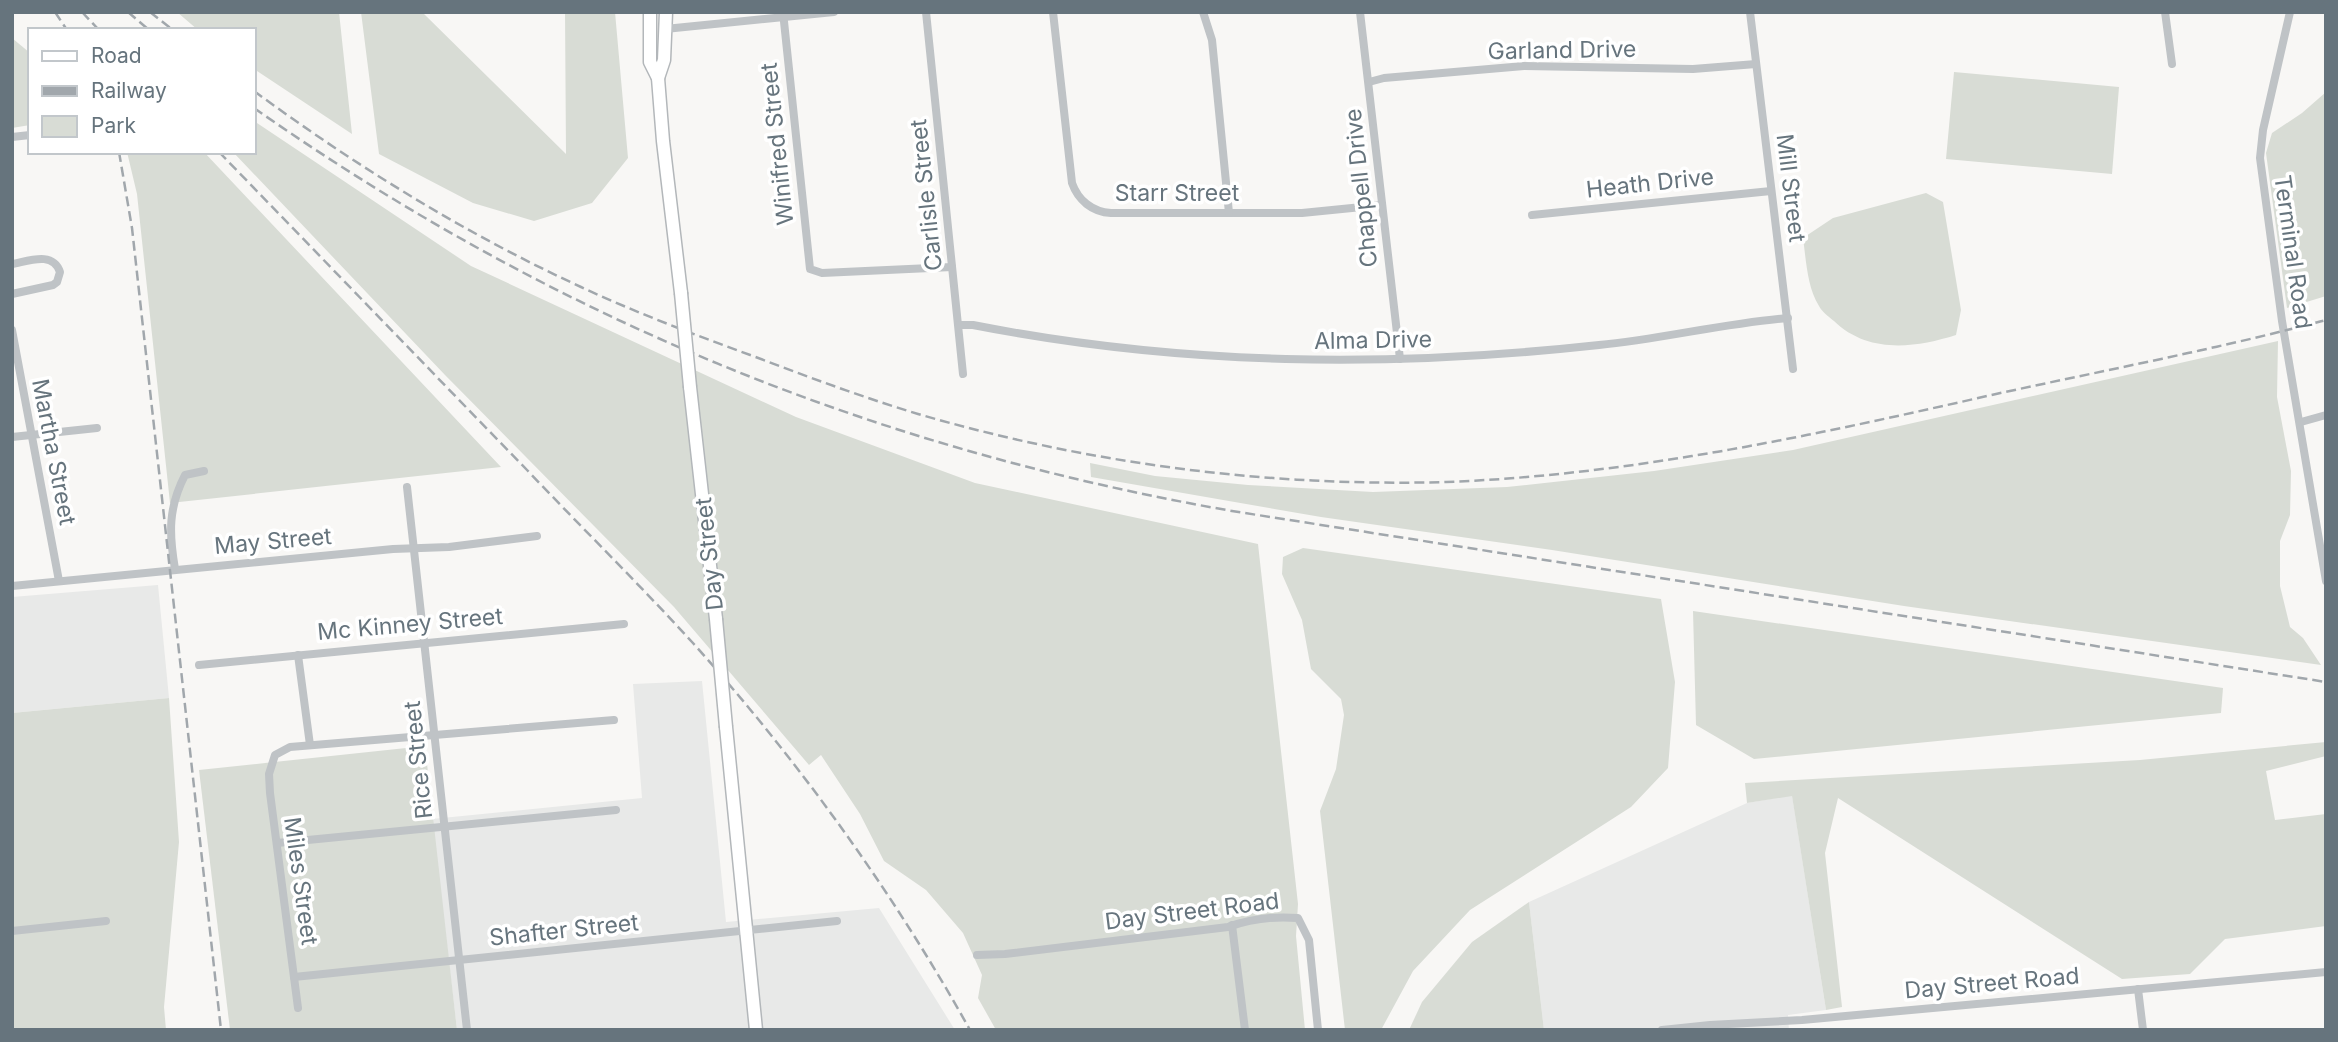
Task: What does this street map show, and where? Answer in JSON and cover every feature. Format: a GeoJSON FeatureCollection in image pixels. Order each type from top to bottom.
{"type":"FeatureCollection","features":[{"type":"Feature","properties":{"kind":"main road","name":"Day Street"},"geometry":{"type":"LineString","coordinates":[[650,12],[650,62],[658,78],[716,619],[756,1030]]}},
{"type":"Feature","properties":{"kind":"main road","name":"Day Street"},"geometry":{"type":"LineString","coordinates":[[658,78],[664,60],[666,12]]}},
{"type":"Feature","properties":{"kind":"street"},"geometry":{"type":"LineString","coordinates":[[665,29],[834,12]]}},
{"type":"Feature","properties":{"kind":"street","name":"Carlisle Street"},"geometry":{"type":"LineString","coordinates":[[926,12],[963,374]]}},
{"type":"Feature","properties":{"kind":"street","name":"Starr Street"},"geometry":{"type":"LineString","coordinates":[[1053,12],[1072,183],[1078,195],[1088,205],[1105,213],[1302,213],[1382,205]]}},
{"type":"Feature","properties":{"kind":"street"},"geometry":{"type":"LineString","coordinates":[[1203,12],[1212,40],[1229,213]]}},
{"type":"Feature","properties":{"kind":"street","name":"Chappell Drive"},"geometry":{"type":"LineString","coordinates":[[1360,12],[1400,359]]}},
{"type":"Feature","properties":{"kind":"street","name":"Mill Street"},"geometry":{"type":"LineString","coordinates":[[1750,12],[1793,369]]}},
{"type":"Feature","properties":{"kind":"street"},"geometry":{"type":"LineString","coordinates":[[2165,12],[2172,64]]}},
{"type":"Feature","properties":{"kind":"street","name":"Terminal Road"},"geometry":{"type":"LineString","coordinates":[[2290,12],[2263,130],[2260,158],[2282,321],[2326,581]]}},
{"type":"Feature","properties":{"kind":"street","name":"Winifred Street"},"geometry":{"type":"LineString","coordinates":[[784,15],[809,264],[813,271],[952,267]]}},
{"type":"Feature","properties":{"kind":"street","name":"Garland Drive"},"geometry":{"type":"LineString","coordinates":[[1369,82],[1384,78],[1524,65],[1693,69],[1756,64]]}},
{"type":"Feature","properties":{"kind":"street","name":"Heath Drive"},"geometry":{"type":"LineString","coordinates":[[1532,215],[1771,191]]}},
{"type":"Feature","properties":{"kind":"street"},"geometry":{"type":"LineString","coordinates":[[12,264],[49,259],[54,261],[60,272],[53,285],[12,294]]}},
{"type":"Feature","properties":{"kind":"street","name":"Alma Drive"},"geometry":{"type":"LineString","coordinates":[[959,325],[973,325],[1087,345],[1189,356],[1297,360],[1481,356],[1602,345],[1788,318]]}},
{"type":"Feature","properties":{"kind":"street","name":"Martha Street"},"geometry":{"type":"LineString","coordinates":[[12,330],[31,433],[34,435],[59,581]]}},
{"type":"Feature","properties":{"kind":"street"},"geometry":{"type":"LineString","coordinates":[[2301,422],[2326,415]]}},
{"type":"Feature","properties":{"kind":"street"},"geometry":{"type":"LineString","coordinates":[[12,437],[97,428]]}},
{"type":"Feature","properties":{"kind":"street"},"geometry":{"type":"LineString","coordinates":[[174,569],[169,536],[178,490],[185,475],[204,471]]}},
{"type":"Feature","properties":{"kind":"street","name":"Rice Street"},"geometry":{"type":"LineString","coordinates":[[407,487],[467,1030]]}},
{"type":"Feature","properties":{"kind":"street","name":"May Street"},"geometry":{"type":"LineString","coordinates":[[12,586],[174,569],[460,546],[537,536]]}},
{"type":"Feature","properties":{"kind":"street","name":"Mc Kinney Street"},"geometry":{"type":"LineString","coordinates":[[199,665],[624,624]]}},
{"type":"Feature","properties":{"kind":"street"},"geometry":{"type":"LineString","coordinates":[[298,654],[310,745],[614,720]]}},
{"type":"Feature","properties":{"kind":"street","name":"Miles Street"},"geometry":{"type":"LineString","coordinates":[[298,1008],[269,774],[273,759],[285,748],[310,745]]}},
{"type":"Feature","properties":{"kind":"street"},"geometry":{"type":"LineString","coordinates":[[277,843],[615,810]]}},
{"type":"Feature","properties":{"kind":"street","name":"Day Street Road"},"geometry":{"type":"LineString","coordinates":[[977,955],[1005,954],[1280,917],[1298,918],[1309,940],[1318,1030]]}},
{"type":"Feature","properties":{"kind":"street"},"geometry":{"type":"LineString","coordinates":[[12,931],[106,921]]}},
{"type":"Feature","properties":{"kind":"street","name":"Shafter Street"},"geometry":{"type":"LineString","coordinates":[[294,977],[837,921]]}},
{"type":"Feature","properties":{"kind":"street"},"geometry":{"type":"LineString","coordinates":[[1232,925],[1245,1030]]}},
{"type":"Feature","properties":{"kind":"street","name":"Day Street Road"},"geometry":{"type":"LineString","coordinates":[[1662,1030],[1783,1026],[2326,972]]}},
{"type":"Feature","properties":{"kind":"street"},"geometry":{"type":"LineString","coordinates":[[2138,989],[2143,1030]]}},
{"type":"Feature","properties":{"kind":"shaded area"},"geometry":{"type":"Polygon","coordinates":[[[158,585],[169,698],[12,713],[12,597],[158,585]]]}},
{"type":"Feature","properties":{"kind":"shaded area"},"geometry":{"type":"Polygon","coordinates":[[[702,681],[726,922],[879,908],[955,1030],[457,1030],[432,819],[642,798],[633,684],[702,681]]]}},
{"type":"Feature","properties":{"kind":"shaded area"},"geometry":{"type":"Polygon","coordinates":[[[1792,795],[1826,1010],[1788,1015],[1789,1030],[1544,1030],[1529,902],[1747,803],[1792,795]]]}},
{"type":"Feature","properties":{"kind":"green space"},"geometry":{"type":"Polygon","coordinates":[[[177,12],[339,12],[352,134],[256,70],[256,28],[196,28],[177,12]]]}},
{"type":"Feature","properties":{"kind":"green space"},"geometry":{"type":"Polygon","coordinates":[[[361,12],[422,12],[566,154],[565,12],[615,12],[628,158],[592,203],[534,221],[473,203],[379,154],[361,12]]]}},
{"type":"Feature","properties":{"kind":"green space"},"geometry":{"type":"Polygon","coordinates":[[[12,38],[28,51],[28,125],[12,128],[12,38]]]}},
{"type":"Feature","properties":{"kind":"green space"},"geometry":{"type":"Polygon","coordinates":[[[1954,72],[2119,87],[2112,174],[1946,159],[1954,72]]]}},
{"type":"Feature","properties":{"kind":"green space"},"geometry":{"type":"Polygon","coordinates":[[[2326,92],[2326,296],[2287,308],[2266,153],[2272,133],[2302,113],[2326,92]]]}},
{"type":"Feature","properties":{"kind":"green space"},"geometry":{"type":"Polygon","coordinates":[[[256,122],[471,266],[796,417],[975,483],[1258,544],[1298,904],[1296,936],[1305,1030],[996,1030],[978,998],[982,975],[963,933],[926,890],[884,861],[860,814],[821,755],[809,765],[674,607],[445,375],[235,154],[256,154],[256,122]]]}},
{"type":"Feature","properties":{"kind":"green space"},"geometry":{"type":"Polygon","coordinates":[[[127,154],[206,154],[501,467],[170,503],[137,194],[127,154]]]}},
{"type":"Feature","properties":{"kind":"green space"},"geometry":{"type":"Polygon","coordinates":[[[1926,193],[1943,202],[1961,310],[1956,335],[1924,343],[1892,345],[1862,339],[1847,332],[1826,314],[1815,298],[1809,282],[1803,238],[1833,218],[1926,193]]]}},
{"type":"Feature","properties":{"kind":"green space"},"geometry":{"type":"Polygon","coordinates":[[[2278,341],[2277,397],[2291,471],[2290,515],[2280,541],[2280,586],[2290,627],[2303,638],[2321,665],[1904,606],[1552,550],[1321,517],[1091,477],[1090,463],[1155,476],[1248,485],[1373,492],[1507,487],[1654,471],[1793,450],[2278,341]]]}},
{"type":"Feature","properties":{"kind":"green space"},"geometry":{"type":"Polygon","coordinates":[[[1303,548],[1661,599],[1675,682],[1668,768],[1631,807],[1470,910],[1413,971],[1381,1030],[1345,1030],[1320,811],[1336,769],[1344,715],[1341,699],[1311,669],[1302,620],[1282,574],[1283,557],[1303,548]]]}},
{"type":"Feature","properties":{"kind":"green space"},"geometry":{"type":"Polygon","coordinates":[[[1693,611],[2223,688],[2221,713],[1754,759],[1696,725],[1693,611]]]}},
{"type":"Feature","properties":{"kind":"green space"},"geometry":{"type":"Polygon","coordinates":[[[169,698],[179,842],[164,1007],[166,1030],[12,1030],[12,713],[169,698]]]}},
{"type":"Feature","properties":{"kind":"green space"},"geometry":{"type":"Polygon","coordinates":[[[2326,742],[2326,756],[2266,771],[2275,820],[2326,814],[2326,926],[2225,939],[2190,974],[2122,979],[1838,798],[1825,853],[1842,1007],[1826,1010],[1792,796],[1747,803],[1745,783],[2140,760],[2326,742]]]}},
{"type":"Feature","properties":{"kind":"green space"},"geometry":{"type":"Polygon","coordinates":[[[425,746],[457,1030],[230,1030],[199,770],[425,746]]]}},
{"type":"Feature","properties":{"kind":"green space"},"geometry":{"type":"Polygon","coordinates":[[[1529,902],[1544,1030],[1409,1030],[1422,1002],[1472,942],[1529,902]]]}},
{"type":"Feature","properties":{"kind":"railway"},"geometry":{"type":"LineString","coordinates":[[55,12],[66,28]]}},
{"type":"Feature","properties":{"kind":"railway"},"geometry":{"type":"LineString","coordinates":[[82,12],[97,28]]}},
{"type":"Feature","properties":{"kind":"railway"},"geometry":{"type":"LineString","coordinates":[[128,12],[147,28]]}},
{"type":"Feature","properties":{"kind":"railway"},"geometry":{"type":"LineString","coordinates":[[150,12],[170,28]]}},
{"type":"Feature","properties":{"kind":"railway"},"geometry":{"type":"LineString","coordinates":[[256,92],[372,172],[454,221],[538,266],[645,315],[815,379],[918,414],[1048,446],[1180,469],[1313,481],[1379,483],[1516,478],[1585,471],[1792,438],[2203,350],[2326,320]]}},
{"type":"Feature","properties":{"kind":"railway"},"geometry":{"type":"LineString","coordinates":[[256,109],[367,183],[483,251],[600,311],[720,365],[843,411],[969,451],[1099,484],[1232,511],[2326,682]]}},
{"type":"Feature","properties":{"kind":"railway"},"geometry":{"type":"LineString","coordinates":[[119,154],[132,228],[221,1030]]}},
{"type":"Feature","properties":{"kind":"railway"},"geometry":{"type":"LineString","coordinates":[[221,154],[652,599],[731,687],[842,828],[909,928],[970,1030]]}}]}
